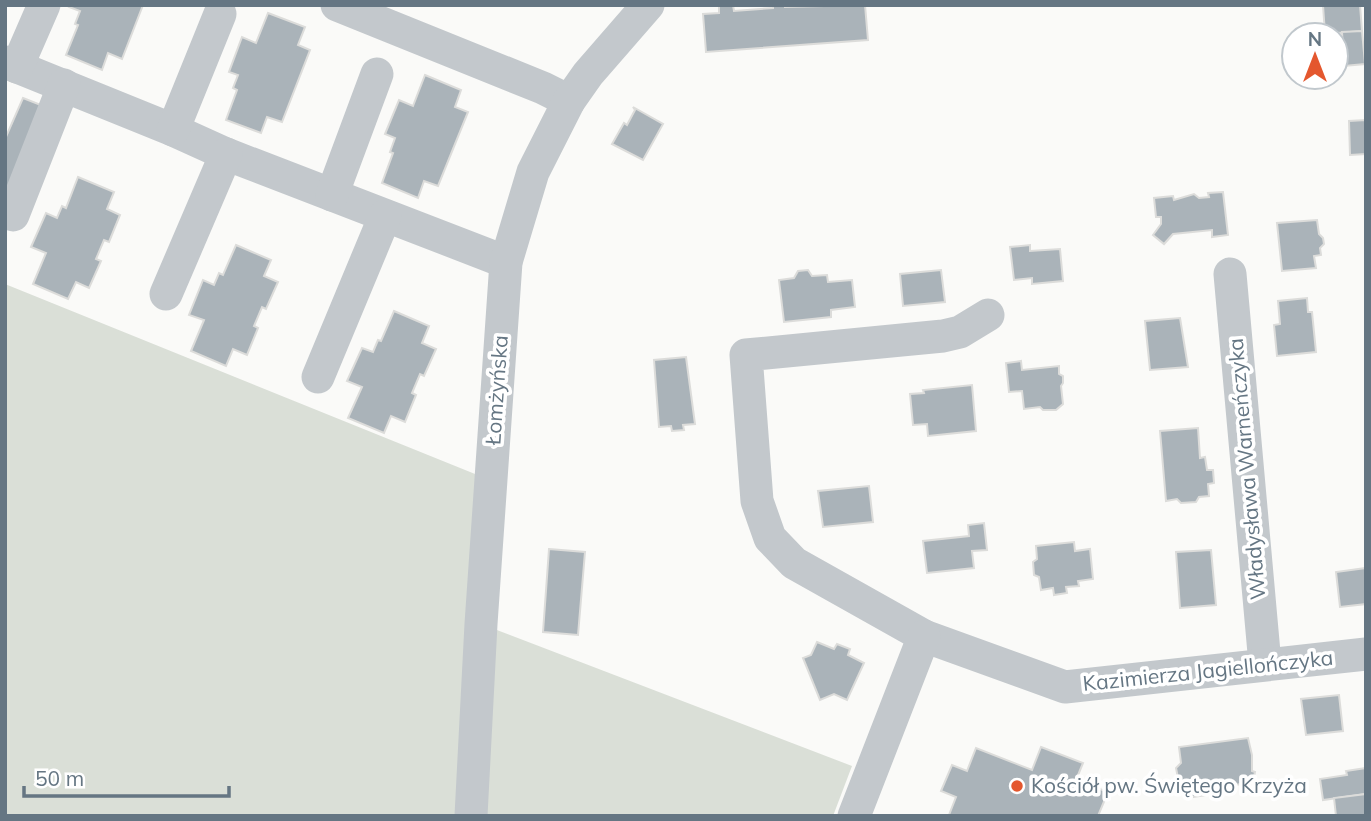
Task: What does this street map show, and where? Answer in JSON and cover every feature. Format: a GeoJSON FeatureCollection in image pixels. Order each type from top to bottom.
{"type":"FeatureCollection","features":[{"type":"Feature","properties":{"kind":"street"},"geometry":{"type":"LineString","coordinates":[[44,5],[11,64],[226,154],[506,262]]}},
{"type":"Feature","properties":{"kind":"street"},"geometry":{"type":"LineString","coordinates":[[337,5],[403,16],[569,101]]}},
{"type":"Feature","properties":{"kind":"street","name":"Łomżyńska"},"geometry":{"type":"LineString","coordinates":[[471,816],[506,262],[533,172],[569,101],[588,74],[648,5]]}},
{"type":"Feature","properties":{"kind":"street"},"geometry":{"type":"LineString","coordinates":[[173,130],[220,14]]}},
{"type":"Feature","properties":{"kind":"street"},"geometry":{"type":"LineString","coordinates":[[332,195],[377,74]]}},
{"type":"Feature","properties":{"kind":"street"},"geometry":{"type":"LineString","coordinates":[[13,215],[64,85]]}},
{"type":"Feature","properties":{"kind":"street"},"geometry":{"type":"LineString","coordinates":[[166,294],[226,154]]}},
{"type":"Feature","properties":{"kind":"street"},"geometry":{"type":"LineString","coordinates":[[318,377],[385,216]]}},
{"type":"Feature","properties":{"kind":"street","name":"Władysława Warneńczyka"},"geometry":{"type":"LineString","coordinates":[[1230,274],[1265,664]]}},
{"type":"Feature","properties":{"kind":"street","name":"Kazimierza Jagiellończyka"},"geometry":{"type":"LineString","coordinates":[[988,315],[960,332],[943,336],[746,355],[757,500],[770,538],[794,563],[924,636],[1065,687],[1366,654]]}},
{"type":"Feature","properties":{"kind":"street"},"geometry":{"type":"LineString","coordinates":[[854,816],[924,636]]}},
{"type":"Feature","properties":{"kind":"shaded area"},"geometry":{"type":"Polygon","coordinates":[[[5,284],[480,476],[481,624],[852,766],[833,816],[5,816],[5,284]]]}},
{"type":"Feature","properties":{"kind":"building"},"geometry":{"type":"Polygon","coordinates":[[[143,5],[122,59],[108,53],[102,70],[66,55],[78,25],[75,24],[80,11],[69,7],[143,5]]]}},
{"type":"Feature","properties":{"kind":"building"},"geometry":{"type":"Polygon","coordinates":[[[719,5],[733,5],[734,11],[773,8],[773,5],[865,5],[868,40],[706,52],[703,14],[719,13],[719,5]]]}},
{"type":"Feature","properties":{"kind":"building"},"geometry":{"type":"Polygon","coordinates":[[[1323,5],[1360,5],[1362,31],[1350,32],[1350,21],[1324,21],[1323,5]]]}},
{"type":"Feature","properties":{"kind":"building"},"geometry":{"type":"Polygon","coordinates":[[[268,13],[305,27],[298,45],[310,50],[282,122],[267,117],[261,133],[226,120],[237,90],[233,88],[238,75],[229,72],[242,37],[256,43],[268,13]]]}},
{"type":"Feature","properties":{"kind":"building"},"geometry":{"type":"Polygon","coordinates":[[[1362,31],[1365,64],[1350,65],[1350,32],[1362,31]]]}},
{"type":"Feature","properties":{"kind":"building"},"geometry":{"type":"Polygon","coordinates":[[[425,75],[461,90],[455,107],[468,112],[438,186],[424,181],[418,198],[382,183],[393,153],[390,152],[395,138],[385,134],[399,100],[413,106],[425,75]]]}},
{"type":"Feature","properties":{"kind":"building"},"geometry":{"type":"Polygon","coordinates":[[[23,98],[46,107],[5,205],[5,139],[23,98]]]}},
{"type":"Feature","properties":{"kind":"building"},"geometry":{"type":"Polygon","coordinates":[[[633,107],[663,124],[643,160],[612,144],[624,123],[627,125],[635,110],[633,107]]]}},
{"type":"Feature","properties":{"kind":"building"},"geometry":{"type":"Polygon","coordinates":[[[1366,120],[1366,154],[1350,155],[1349,121],[1366,120]]]}},
{"type":"Feature","properties":{"kind":"building"},"geometry":{"type":"Polygon","coordinates":[[[78,177],[114,192],[107,209],[120,215],[109,242],[104,240],[96,259],[101,261],[89,288],[76,282],[68,299],[33,284],[46,253],[31,247],[46,213],[57,218],[62,206],[66,208],[78,177]]]}},
{"type":"Feature","properties":{"kind":"building"},"geometry":{"type":"Polygon","coordinates":[[[1223,192],[1228,235],[1212,237],[1212,230],[1173,234],[1164,244],[1153,235],[1161,224],[1161,217],[1156,217],[1154,198],[1173,196],[1174,200],[1194,194],[1199,198],[1209,197],[1208,193],[1223,192]]]}},
{"type":"Feature","properties":{"kind":"building"},"geometry":{"type":"Polygon","coordinates":[[[1317,220],[1324,244],[1320,248],[1321,255],[1314,256],[1316,268],[1282,271],[1277,223],[1317,220]]]}},
{"type":"Feature","properties":{"kind":"building"},"geometry":{"type":"Polygon","coordinates":[[[236,245],[271,260],[264,276],[278,282],[266,309],[262,307],[254,326],[258,328],[247,355],[233,349],[226,366],[191,351],[204,320],[189,315],[203,280],[214,285],[219,273],[223,275],[236,245]]]}},
{"type":"Feature","properties":{"kind":"building"},"geometry":{"type":"Polygon","coordinates":[[[1030,245],[1030,251],[1060,249],[1063,281],[1032,284],[1032,278],[1014,280],[1010,247],[1030,245]]]}},
{"type":"Feature","properties":{"kind":"building"},"geometry":{"type":"Polygon","coordinates":[[[808,270],[812,276],[827,275],[828,282],[852,280],[855,307],[831,310],[831,317],[784,322],[779,280],[794,278],[798,271],[808,270]]]}},
{"type":"Feature","properties":{"kind":"building"},"geometry":{"type":"Polygon","coordinates":[[[941,270],[945,302],[903,306],[900,274],[941,270]]]}},
{"type":"Feature","properties":{"kind":"building"},"geometry":{"type":"Polygon","coordinates":[[[1307,298],[1308,312],[1312,312],[1316,352],[1277,356],[1274,325],[1280,324],[1278,301],[1307,298]]]}},
{"type":"Feature","properties":{"kind":"building"},"geometry":{"type":"Polygon","coordinates":[[[394,311],[429,326],[422,343],[436,349],[424,376],[420,374],[412,393],[416,395],[405,422],[391,416],[384,433],[348,418],[362,387],[347,381],[362,348],[373,352],[378,340],[381,341],[394,311]]]}},
{"type":"Feature","properties":{"kind":"building"},"geometry":{"type":"Polygon","coordinates":[[[1180,318],[1188,367],[1150,370],[1145,321],[1180,318]]]}},
{"type":"Feature","properties":{"kind":"building"},"geometry":{"type":"Polygon","coordinates":[[[686,357],[695,424],[683,425],[684,430],[672,431],[671,426],[659,427],[654,360],[686,357]]]}},
{"type":"Feature","properties":{"kind":"building"},"geometry":{"type":"Polygon","coordinates":[[[1021,361],[1022,370],[1059,366],[1059,374],[1063,376],[1063,404],[1056,410],[1043,410],[1040,407],[1024,409],[1022,391],[1009,392],[1006,363],[1021,361]]]}},
{"type":"Feature","properties":{"kind":"building"},"geometry":{"type":"Polygon","coordinates":[[[972,385],[976,431],[928,436],[927,424],[913,425],[910,394],[972,385]]]}},
{"type":"Feature","properties":{"kind":"building"},"geometry":{"type":"Polygon","coordinates":[[[1198,428],[1200,458],[1205,457],[1207,470],[1213,470],[1214,483],[1208,484],[1209,496],[1199,497],[1196,502],[1181,503],[1177,499],[1166,501],[1160,431],[1198,428]]]}},
{"type":"Feature","properties":{"kind":"building"},"geometry":{"type":"Polygon","coordinates":[[[869,486],[873,522],[823,527],[818,491],[869,486]]]}},
{"type":"Feature","properties":{"kind":"building"},"geometry":{"type":"Polygon","coordinates":[[[984,523],[987,550],[972,551],[974,568],[927,573],[923,541],[969,536],[968,525],[984,523]]]}},
{"type":"Feature","properties":{"kind":"building"},"geometry":{"type":"Polygon","coordinates":[[[1074,542],[1075,551],[1090,549],[1093,579],[1078,581],[1079,586],[1066,587],[1067,593],[1054,595],[1053,588],[1041,590],[1039,577],[1034,575],[1036,546],[1074,542]]]}},
{"type":"Feature","properties":{"kind":"building"},"geometry":{"type":"Polygon","coordinates":[[[549,549],[585,552],[578,635],[543,632],[549,549]]]}},
{"type":"Feature","properties":{"kind":"building"},"geometry":{"type":"Polygon","coordinates":[[[1211,550],[1216,605],[1180,608],[1176,552],[1211,550]]]}},
{"type":"Feature","properties":{"kind":"building"},"geometry":{"type":"Polygon","coordinates":[[[1366,568],[1366,604],[1340,607],[1336,572],[1366,568]]]}},
{"type":"Feature","properties":{"kind":"building"},"geometry":{"type":"Polygon","coordinates":[[[817,642],[834,649],[837,644],[850,649],[848,655],[864,663],[847,700],[834,694],[820,700],[803,658],[811,655],[817,642]]]}},
{"type":"Feature","properties":{"kind":"building"},"geometry":{"type":"Polygon","coordinates":[[[1339,695],[1343,731],[1306,735],[1301,699],[1339,695]]]}},
{"type":"Feature","properties":{"kind":"building"},"geometry":{"type":"Polygon","coordinates":[[[1248,738],[1252,771],[1255,772],[1253,783],[1233,785],[1233,791],[1186,798],[1183,782],[1178,778],[1176,768],[1181,763],[1179,747],[1248,738]]]}},
{"type":"Feature","properties":{"kind":"building","name":"Kościół pw. Świętego Krzyża"},"geometry":{"type":"Polygon","coordinates":[[[1041,747],[1083,763],[1076,780],[1108,792],[1098,816],[949,815],[956,797],[941,791],[952,765],[967,771],[976,748],[1032,770],[1041,747]]]}},
{"type":"Feature","properties":{"kind":"building"},"geometry":{"type":"Polygon","coordinates":[[[1366,768],[1366,794],[1323,800],[1320,779],[1347,775],[1346,771],[1366,768]]]}},
{"type":"Feature","properties":{"kind":"building"},"geometry":{"type":"Polygon","coordinates":[[[1366,794],[1366,815],[1336,816],[1334,798],[1366,794]]]}},
{"type":"Feature","properties":{"kind":"place","name":"Kościół pw. Świętego Krzyża"},"geometry":{"type":"Point","coordinates":[1017,786]}}]}
